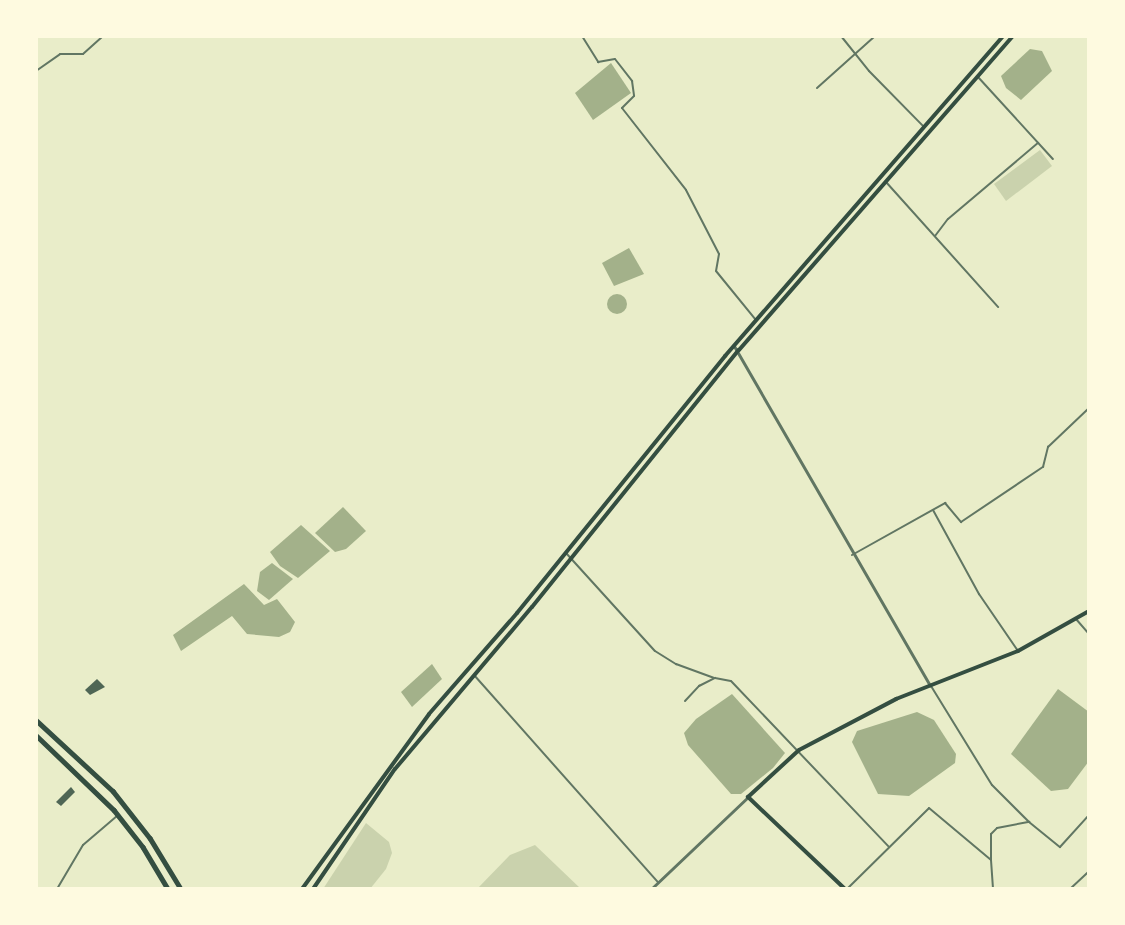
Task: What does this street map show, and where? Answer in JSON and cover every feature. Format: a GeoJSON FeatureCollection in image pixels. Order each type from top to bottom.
{"type":"FeatureCollection","features":[{"type":"Feature","properties":{"kind":"highway"},"geometry":{"type":"LineString","coordinates":[[36,720],[113,791],[150,838],[181,889]]}},
{"type":"Feature","properties":{"kind":"highway"},"geometry":{"type":"LineString","coordinates":[[36,735],[118,815],[168,889]]}},
{"type":"Feature","properties":{"kind":"main road"},"geometry":{"type":"LineString","coordinates":[[302,889],[390,766],[734,346],[1003,36]]}},
{"type":"Feature","properties":{"kind":"main road"},"geometry":{"type":"LineString","coordinates":[[313,889],[395,769],[572,557],[739,351],[1013,36]]}},
{"type":"Feature","properties":{"kind":"main road"},"geometry":{"type":"LineString","coordinates":[[846,889],[748,797],[799,750],[930,685],[1017,651],[1089,611]]}},
{"type":"Feature","properties":{"kind":"main road"},"geometry":{"type":"LineString","coordinates":[[390,766],[395,769]]}},
{"type":"Feature","properties":{"kind":"street"},"geometry":{"type":"LineString","coordinates":[[36,71],[60,54],[83,54],[103,36]]}},
{"type":"Feature","properties":{"kind":"street"},"geometry":{"type":"LineString","coordinates":[[582,36],[598,62],[615,59],[632,81],[634,96],[622,108],[686,190],[719,254],[716,271],[756,320]]}},
{"type":"Feature","properties":{"kind":"street"},"geometry":{"type":"LineString","coordinates":[[841,36],[924,127]]}},
{"type":"Feature","properties":{"kind":"street"},"geometry":{"type":"LineString","coordinates":[[817,88],[875,36]]}},
{"type":"Feature","properties":{"kind":"street"},"geometry":{"type":"LineString","coordinates":[[978,77],[1053,159]]}},
{"type":"Feature","properties":{"kind":"street"},"geometry":{"type":"LineString","coordinates":[[935,236],[948,219],[1038,143]]}},
{"type":"Feature","properties":{"kind":"street"},"geometry":{"type":"LineString","coordinates":[[886,182],[998,307]]}},
{"type":"Feature","properties":{"kind":"street"},"geometry":{"type":"LineString","coordinates":[[734,346],[739,351],[852,555],[908,640],[930,685],[992,785],[1029,822],[1060,847],[1089,815]]}},
{"type":"Feature","properties":{"kind":"street"},"geometry":{"type":"LineString","coordinates":[[852,555],[945,503],[961,522],[1043,467],[1048,447],[1089,408]]}},
{"type":"Feature","properties":{"kind":"street"},"geometry":{"type":"LineString","coordinates":[[933,510],[979,594],[1017,651]]}},
{"type":"Feature","properties":{"kind":"street"},"geometry":{"type":"LineString","coordinates":[[566,553],[655,651],[676,664],[730,681],[799,750],[888,846]]}},
{"type":"Feature","properties":{"kind":"street"},"geometry":{"type":"LineString","coordinates":[[1076,619],[1089,634]]}},
{"type":"Feature","properties":{"kind":"street"},"geometry":{"type":"LineString","coordinates":[[474,675],[658,882]]}},
{"type":"Feature","properties":{"kind":"street"},"geometry":{"type":"LineString","coordinates":[[685,700],[699,686],[715,678]]}},
{"type":"Feature","properties":{"kind":"street"},"geometry":{"type":"LineString","coordinates":[[651,889],[748,797]]}},
{"type":"Feature","properties":{"kind":"street"},"geometry":{"type":"LineString","coordinates":[[846,889],[929,808],[991,860]]}},
{"type":"Feature","properties":{"kind":"street"},"geometry":{"type":"LineString","coordinates":[[57,889],[83,845],[118,815]]}},
{"type":"Feature","properties":{"kind":"street"},"geometry":{"type":"LineString","coordinates":[[993,889],[992,834],[997,828],[1029,822]]}},
{"type":"Feature","properties":{"kind":"street"},"geometry":{"type":"LineString","coordinates":[[1070,889],[1089,871]]}},
{"type":"Feature","properties":{"kind":"shaded area"},"geometry":{"type":"Polygon","coordinates":[[[1030,49],[1042,51],[1052,71],[1021,100],[1006,88],[1001,76],[1030,49]]]}},
{"type":"Feature","properties":{"kind":"shaded area"},"geometry":{"type":"Polygon","coordinates":[[[611,63],[631,93],[593,120],[575,93],[611,63]]]}},
{"type":"Feature","properties":{"kind":"shaded area"},"geometry":{"type":"Polygon","coordinates":[[[1040,150],[1052,166],[1006,201],[994,184],[1040,150]]]}},
{"type":"Feature","properties":{"kind":"shaded area"},"geometry":{"type":"Polygon","coordinates":[[[629,248],[644,274],[614,286],[602,263],[629,248]]]}},
{"type":"Feature","properties":{"kind":"shaded area"},"geometry":{"type":"Polygon","coordinates":[[[613,294],[621,294],[627,300],[627,308],[621,314],[613,314],[607,308],[607,300],[613,294]]]}},
{"type":"Feature","properties":{"kind":"shaded area"},"geometry":{"type":"Polygon","coordinates":[[[343,507],[366,531],[346,549],[335,552],[315,533],[343,507]]]}},
{"type":"Feature","properties":{"kind":"shaded area"},"geometry":{"type":"Polygon","coordinates":[[[301,525],[330,551],[298,578],[280,566],[270,552],[301,525]]]}},
{"type":"Feature","properties":{"kind":"shaded area"},"geometry":{"type":"Polygon","coordinates":[[[272,563],[293,579],[269,600],[257,591],[260,572],[272,563]]]}},
{"type":"Feature","properties":{"kind":"shaded area"},"geometry":{"type":"Polygon","coordinates":[[[244,584],[264,605],[277,599],[295,622],[290,632],[279,637],[247,634],[232,616],[181,651],[173,635],[244,584]]]}},
{"type":"Feature","properties":{"kind":"shaded area"},"geometry":{"type":"Polygon","coordinates":[[[432,664],[442,679],[412,707],[401,692],[432,664]]]}},
{"type":"Feature","properties":{"kind":"shaded area"},"geometry":{"type":"Polygon","coordinates":[[[1058,689],[1089,712],[1089,761],[1068,789],[1051,791],[1011,754],[1058,689]]]}},
{"type":"Feature","properties":{"kind":"shaded area"},"geometry":{"type":"Polygon","coordinates":[[[732,694],[785,753],[773,768],[741,794],[731,794],[688,745],[684,733],[696,719],[732,694]]]}},
{"type":"Feature","properties":{"kind":"shaded area"},"geometry":{"type":"Polygon","coordinates":[[[917,712],[934,720],[956,754],[955,763],[909,796],[878,794],[852,742],[857,731],[917,712]]]}},
{"type":"Feature","properties":{"kind":"shaded area"},"geometry":{"type":"Polygon","coordinates":[[[366,823],[389,842],[392,853],[386,869],[370,889],[323,889],[366,823]]]}},
{"type":"Feature","properties":{"kind":"shaded area"},"geometry":{"type":"Polygon","coordinates":[[[535,845],[581,889],[477,889],[510,855],[535,845]]]}},
{"type":"Feature","properties":{"kind":"building"},"geometry":{"type":"Polygon","coordinates":[[[97,679],[105,687],[90,695],[85,690],[97,679]]]}},
{"type":"Feature","properties":{"kind":"building"},"geometry":{"type":"Polygon","coordinates":[[[71,787],[75,792],[61,806],[56,802],[71,787]]]}}]}
